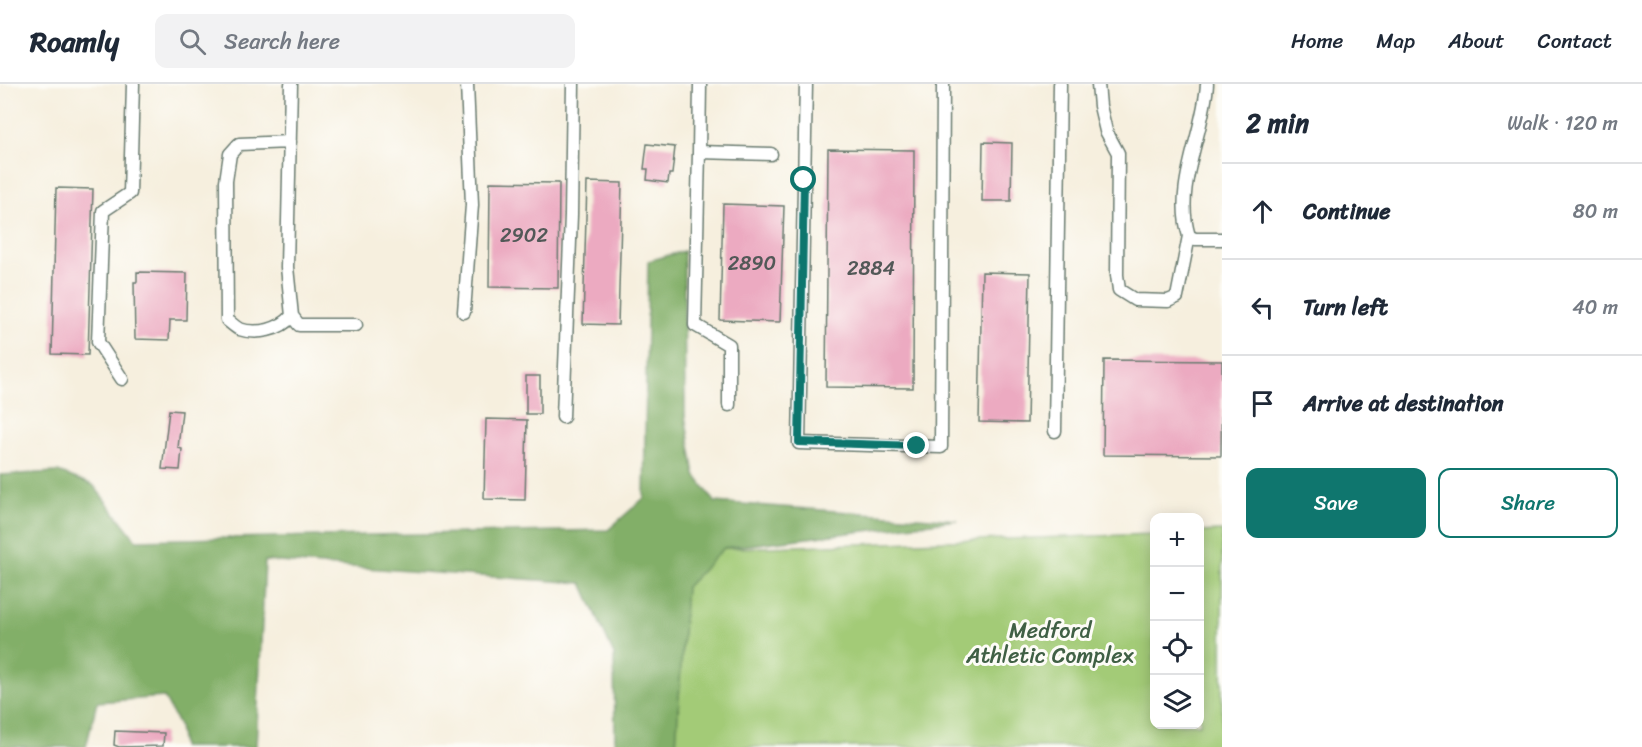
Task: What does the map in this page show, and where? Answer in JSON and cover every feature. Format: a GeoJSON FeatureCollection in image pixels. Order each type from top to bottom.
{"type":"FeatureCollection","features":[{"type":"Feature","properties":{"kind":"lane"},"geometry":{"type":"LineString","coordinates":[[122,379],[98,342],[103,211],[130,193],[133,84]]}},
{"type":"Feature","properties":{"kind":"lane"},"geometry":{"type":"LineString","coordinates":[[291,84],[287,267],[292,316],[299,325],[356,325]]}},
{"type":"Feature","properties":{"kind":"lane"},"geometry":{"type":"LineString","coordinates":[[464,312],[472,205],[467,84]]}},
{"type":"Feature","properties":{"kind":"lane"},"geometry":{"type":"LineString","coordinates":[[563,417],[571,215],[573,84]]}},
{"type":"Feature","properties":{"kind":"lane"},"geometry":{"type":"LineString","coordinates":[[700,84],[695,326],[729,345],[729,405]]}},
{"type":"Feature","properties":{"kind":"lane"},"geometry":{"type":"LineString","coordinates":[[806,84],[799,442],[941,447],[943,84]]}},
{"type":"Feature","properties":{"kind":"lane"},"geometry":{"type":"LineString","coordinates":[[1055,431],[1060,84]]}},
{"type":"Feature","properties":{"kind":"lane"},"geometry":{"type":"LineString","coordinates":[[1098,84],[1106,130],[1118,153],[1117,275],[1119,290],[1135,300],[1168,301],[1177,297],[1189,236],[1185,222],[1187,173],[1206,103],[1207,84]]}},
{"type":"Feature","properties":{"kind":"lane"},"geometry":{"type":"LineString","coordinates":[[290,142],[239,144],[230,154],[226,181],[227,320],[238,328],[262,331],[284,325],[292,316]]}},
{"type":"Feature","properties":{"kind":"lane"},"geometry":{"type":"LineString","coordinates":[[699,152],[771,154]]}},
{"type":"Feature","properties":{"kind":"lane"},"geometry":{"type":"LineString","coordinates":[[1189,236],[1195,239],[1222,240]]}},
{"type":"Feature","properties":{"kind":"green space"},"geometry":{"type":"Polygon","coordinates":[[[684,251],[685,416],[695,475],[715,502],[957,520],[724,548],[686,587],[676,747],[615,747],[614,655],[582,583],[265,561],[256,747],[182,747],[179,726],[164,697],[97,702],[86,747],[0,747],[0,475],[58,472],[93,485],[136,540],[608,530],[644,498],[648,261],[684,251]]]}},
{"type":"Feature","properties":{"kind":"green space","name":"Medford Athletic Complex"},"geometry":{"type":"Polygon","coordinates":[[[1222,531],[1222,747],[675,747],[674,550],[1150,534],[1150,729],[1204,729],[1204,532],[1222,531]]]}},
{"type":"Feature","properties":{"kind":"building"},"geometry":{"type":"Polygon","coordinates":[[[983,142],[1012,143],[1011,201],[982,201],[983,142]]]}},
{"type":"Feature","properties":{"kind":"building"},"geometry":{"type":"Polygon","coordinates":[[[647,144],[675,147],[672,174],[669,174],[668,183],[647,180],[648,169],[644,169],[647,144]]]}},
{"type":"Feature","properties":{"kind":"building"},"geometry":{"type":"Polygon","coordinates":[[[828,149],[914,150],[913,388],[826,387],[828,149]]]}},
{"type":"Feature","properties":{"kind":"building"},"geometry":{"type":"Polygon","coordinates":[[[490,182],[559,183],[558,288],[489,287],[490,182]]]}},
{"type":"Feature","properties":{"kind":"building"},"geometry":{"type":"Polygon","coordinates":[[[587,182],[622,183],[618,325],[583,324],[587,182]]]}},
{"type":"Feature","properties":{"kind":"building"},"geometry":{"type":"Polygon","coordinates":[[[56,188],[93,189],[88,355],[52,354],[56,188]]]}},
{"type":"Feature","properties":{"kind":"building"},"geometry":{"type":"Polygon","coordinates":[[[723,204],[784,206],[780,322],[720,320],[723,204]]]}},
{"type":"Feature","properties":{"kind":"building"},"geometry":{"type":"Polygon","coordinates":[[[137,272],[187,273],[186,320],[170,320],[169,340],[135,339],[134,282],[137,282],[137,272]]]}},
{"type":"Feature","properties":{"kind":"building"},"geometry":{"type":"Polygon","coordinates":[[[982,272],[1030,273],[1027,423],[979,422],[982,272]]]}},
{"type":"Feature","properties":{"kind":"building"},"geometry":{"type":"Polygon","coordinates":[[[1104,360],[1222,361],[1221,456],[1103,455],[1104,360]]]}},
{"type":"Feature","properties":{"kind":"building"},"geometry":{"type":"Polygon","coordinates":[[[526,376],[540,376],[540,414],[526,414],[526,376]]]}},
{"type":"Feature","properties":{"kind":"building"},"geometry":{"type":"Polygon","coordinates":[[[169,410],[182,411],[178,448],[182,449],[180,470],[162,469],[169,410]]]}},
{"type":"Feature","properties":{"kind":"building"},"geometry":{"type":"Polygon","coordinates":[[[486,419],[527,420],[525,500],[484,499],[486,419]]]}},
{"type":"Feature","properties":{"kind":"building"},"geometry":{"type":"Polygon","coordinates":[[[115,731],[164,733],[163,746],[119,747],[114,745],[115,731]]]}},
{"type":"Feature","properties":{"kind":"route"},"geometry":{"type":"LineString","coordinates":[[804,180],[799,442],[917,446]]}}]}
